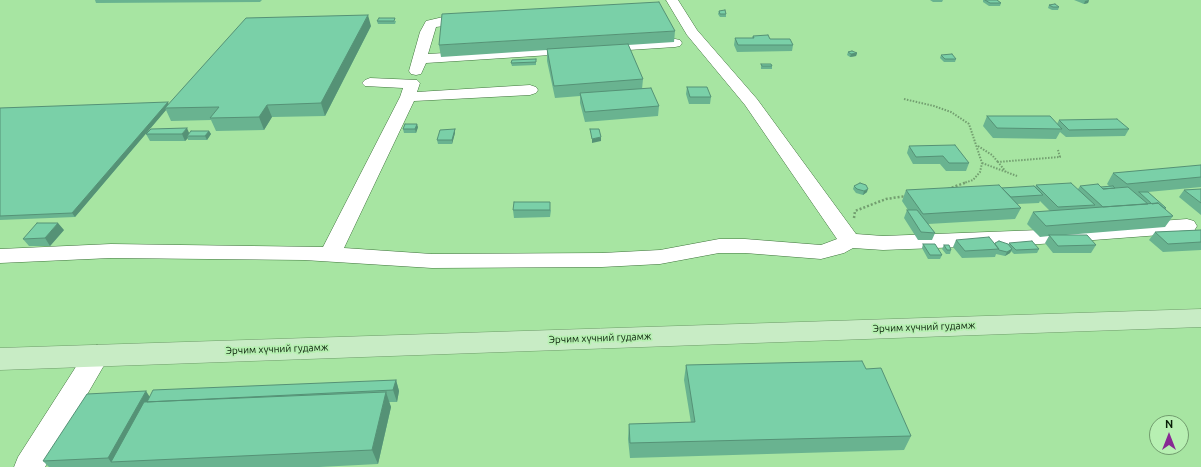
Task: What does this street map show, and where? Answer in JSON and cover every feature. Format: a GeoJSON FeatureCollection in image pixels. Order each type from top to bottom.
{"type":"FeatureCollection","features":[{"type":"Feature","properties":{"kind":"main road","name":"Эрчим хүчний гудамж"},"geometry":{"type":"LineString","coordinates":[[0,359],[1201,318]]}},
{"type":"Feature","properties":{"kind":"lane"},"geometry":{"type":"LineString","coordinates":[[672,0],[692,32],[751,102],[851,233],[883,243],[1040,237],[1187,226]]}},
{"type":"Feature","properties":{"kind":"lane"},"geometry":{"type":"LineString","coordinates":[[331,253],[410,90],[427,32],[431,24],[443,21],[482,19]]}},
{"type":"Feature","properties":{"kind":"lane"},"geometry":{"type":"LineString","coordinates":[[420,59],[675,43]]}},
{"type":"Feature","properties":{"kind":"lane"},"geometry":{"type":"LineString","coordinates":[[370,84],[410,90],[530,90]]}},
{"type":"Feature","properties":{"kind":"lane"},"geometry":{"type":"LineString","coordinates":[[0,256],[111,251],[331,253],[432,261],[602,260],[660,257],[719,246],[744,246],[821,252],[836,248],[851,233]]}},
{"type":"Feature","properties":{"kind":"lane"},"geometry":{"type":"LineString","coordinates":[[29,467],[97,355]]}},
{"type":"Feature","properties":{"kind":"path"},"geometry":{"type":"LineString","coordinates":[[904,99],[934,106],[951,112],[969,124],[978,146],[982,163],[980,172],[973,180],[957,187],[943,190]]}},
{"type":"Feature","properties":{"kind":"path"},"geometry":{"type":"LineString","coordinates":[[978,146],[992,155],[1006,172]]}},
{"type":"Feature","properties":{"kind":"path"},"geometry":{"type":"LineString","coordinates":[[998,162],[1060,157],[1058,150]]}},
{"type":"Feature","properties":{"kind":"path"},"geometry":{"type":"LineString","coordinates":[[982,163],[1017,176]]}},
{"type":"Feature","properties":{"kind":"path"},"geometry":{"type":"LineString","coordinates":[[851,233],[855,211],[886,199],[908,196]]}},
{"type":"Feature","properties":{"kind":"shaded area"},"geometry":{"type":"Polygon","coordinates":[[[0,0],[1201,0],[1201,467],[0,467],[0,0]]]}},
{"type":"Feature","properties":{"kind":"building"},"geometry":{"type":"Polygon","coordinates":[[[985,0],[997,0],[1001,3],[990,3],[985,0]]]}},
{"type":"Feature","properties":{"kind":"building"},"geometry":{"type":"Polygon","coordinates":[[[659,2],[675,31],[439,45],[442,14],[659,2]]]}},
{"type":"Feature","properties":{"kind":"building"},"geometry":{"type":"Polygon","coordinates":[[[1055,4],[1059,7],[1049,5],[1055,4]]]}},
{"type":"Feature","properties":{"kind":"building"},"geometry":{"type":"Polygon","coordinates":[[[725,10],[726,14],[720,14],[719,11],[725,10]]]}},
{"type":"Feature","properties":{"kind":"building"},"geometry":{"type":"Polygon","coordinates":[[[368,15],[321,103],[267,105],[259,117],[210,118],[219,107],[165,108],[246,18],[368,15]]]}},
{"type":"Feature","properties":{"kind":"building"},"geometry":{"type":"Polygon","coordinates":[[[379,18],[395,18],[394,21],[377,21],[379,18]]]}},
{"type":"Feature","properties":{"kind":"building"},"geometry":{"type":"Polygon","coordinates":[[[768,35],[770,39],[790,39],[793,45],[738,45],[735,38],[754,38],[753,36],[768,35]]]}},
{"type":"Feature","properties":{"kind":"building"},"geometry":{"type":"Polygon","coordinates":[[[628,44],[643,79],[554,86],[547,49],[628,44]]]}},
{"type":"Feature","properties":{"kind":"building"},"geometry":{"type":"Polygon","coordinates":[[[852,51],[857,53],[851,54],[848,52],[852,51]]]}},
{"type":"Feature","properties":{"kind":"building"},"geometry":{"type":"Polygon","coordinates":[[[952,54],[956,59],[945,59],[941,55],[952,54]]]}},
{"type":"Feature","properties":{"kind":"building"},"geometry":{"type":"Polygon","coordinates":[[[536,59],[536,62],[511,63],[512,60],[536,59]]]}},
{"type":"Feature","properties":{"kind":"building"},"geometry":{"type":"Polygon","coordinates":[[[761,64],[771,64],[772,66],[762,66],[761,64]]]}},
{"type":"Feature","properties":{"kind":"building"},"geometry":{"type":"Polygon","coordinates":[[[687,87],[707,87],[711,97],[690,97],[687,87]]]}},
{"type":"Feature","properties":{"kind":"building"},"geometry":{"type":"Polygon","coordinates":[[[651,88],[659,106],[585,112],[580,93],[651,88]]]}},
{"type":"Feature","properties":{"kind":"building"},"geometry":{"type":"Polygon","coordinates":[[[168,102],[72,213],[0,216],[0,108],[168,102]]]}},
{"type":"Feature","properties":{"kind":"building"},"geometry":{"type":"Polygon","coordinates":[[[987,116],[1050,116],[1062,129],[997,128],[987,116]]]}},
{"type":"Feature","properties":{"kind":"building"},"geometry":{"type":"Polygon","coordinates":[[[1117,119],[1129,129],[1069,130],[1059,120],[1117,119]]]}},
{"type":"Feature","properties":{"kind":"building"},"geometry":{"type":"Polygon","coordinates":[[[405,124],[417,124],[415,129],[403,129],[405,124]]]}},
{"type":"Feature","properties":{"kind":"building"},"geometry":{"type":"Polygon","coordinates":[[[187,128],[182,134],[146,134],[151,129],[187,128]]]}},
{"type":"Feature","properties":{"kind":"building"},"geometry":{"type":"Polygon","coordinates":[[[455,129],[452,140],[437,140],[440,130],[455,129]]]}},
{"type":"Feature","properties":{"kind":"building"},"geometry":{"type":"Polygon","coordinates":[[[590,129],[599,129],[601,137],[592,139],[590,129]]]}},
{"type":"Feature","properties":{"kind":"building"},"geometry":{"type":"Polygon","coordinates":[[[191,131],[209,131],[205,136],[187,136],[191,131]]]}},
{"type":"Feature","properties":{"kind":"building"},"geometry":{"type":"Polygon","coordinates":[[[955,145],[969,163],[949,163],[943,156],[916,157],[909,146],[955,145]]]}},
{"type":"Feature","properties":{"kind":"building"},"geometry":{"type":"Polygon","coordinates":[[[1201,165],[1201,177],[1127,184],[1113,173],[1201,165]]]}},
{"type":"Feature","properties":{"kind":"building"},"geometry":{"type":"Polygon","coordinates":[[[860,183],[866,185],[868,189],[864,191],[857,189],[854,186],[860,183]]]}},
{"type":"Feature","properties":{"kind":"building"},"geometry":{"type":"Polygon","coordinates":[[[1071,183],[1095,205],[1058,207],[1036,185],[1071,183]]]}},
{"type":"Feature","properties":{"kind":"building"},"geometry":{"type":"Polygon","coordinates":[[[1098,184],[1103,189],[1128,187],[1148,204],[1103,207],[1080,186],[1098,184]]]}},
{"type":"Feature","properties":{"kind":"building"},"geometry":{"type":"Polygon","coordinates":[[[999,185],[1021,208],[923,214],[906,190],[999,185]]]}},
{"type":"Feature","properties":{"kind":"building"},"geometry":{"type":"Polygon","coordinates":[[[1034,186],[1043,195],[1011,197],[1002,188],[1034,186]]]}},
{"type":"Feature","properties":{"kind":"building"},"geometry":{"type":"Polygon","coordinates":[[[1113,186],[1115,188],[1103,189],[1101,187],[1113,186]]]}},
{"type":"Feature","properties":{"kind":"building"},"geometry":{"type":"Polygon","coordinates":[[[1201,189],[1201,203],[1184,190],[1201,189]]]}},
{"type":"Feature","properties":{"kind":"building"},"geometry":{"type":"Polygon","coordinates":[[[1139,192],[1148,192],[1166,208],[1158,203],[1152,204],[1139,192]]]}},
{"type":"Feature","properties":{"kind":"building"},"geometry":{"type":"Polygon","coordinates":[[[514,202],[550,202],[550,210],[513,210],[514,202]]]}},
{"type":"Feature","properties":{"kind":"building"},"geometry":{"type":"Polygon","coordinates":[[[1158,203],[1173,216],[1046,226],[1033,212],[1158,203]]]}},
{"type":"Feature","properties":{"kind":"building"},"geometry":{"type":"Polygon","coordinates":[[[907,210],[917,210],[935,233],[921,232],[907,210]]]}},
{"type":"Feature","properties":{"kind":"building"},"geometry":{"type":"Polygon","coordinates":[[[37,223],[58,223],[45,238],[23,239],[37,223]]]}},
{"type":"Feature","properties":{"kind":"building"},"geometry":{"type":"Polygon","coordinates":[[[1201,230],[1201,242],[1168,244],[1155,232],[1201,230]]]}},
{"type":"Feature","properties":{"kind":"building"},"geometry":{"type":"Polygon","coordinates":[[[1049,235],[1087,235],[1096,245],[1058,246],[1049,235]]]}},
{"type":"Feature","properties":{"kind":"building"},"geometry":{"type":"Polygon","coordinates":[[[989,237],[999,249],[965,251],[956,240],[989,237]]]}},
{"type":"Feature","properties":{"kind":"building"},"geometry":{"type":"Polygon","coordinates":[[[999,241],[1008,244],[1012,249],[1007,252],[999,250],[995,243],[999,241]]]}},
{"type":"Feature","properties":{"kind":"building"},"geometry":{"type":"Polygon","coordinates":[[[1032,241],[1039,249],[1016,250],[1009,243],[1032,241]]]}},
{"type":"Feature","properties":{"kind":"building"},"geometry":{"type":"Polygon","coordinates":[[[923,244],[935,244],[942,255],[930,255],[923,244]]]}},
{"type":"Feature","properties":{"kind":"building"},"geometry":{"type":"Polygon","coordinates":[[[944,245],[949,245],[951,250],[947,250],[944,245]]]}},
{"type":"Feature","properties":{"kind":"building"},"geometry":{"type":"Polygon","coordinates":[[[862,361],[866,369],[881,368],[911,436],[630,443],[629,424],[695,422],[686,365],[862,361]]]}},
{"type":"Feature","properties":{"kind":"building"},"geometry":{"type":"Polygon","coordinates":[[[396,380],[393,390],[147,402],[153,390],[396,380]]]}},
{"type":"Feature","properties":{"kind":"building"},"geometry":{"type":"Polygon","coordinates":[[[146,391],[108,458],[43,461],[87,394],[146,391]]]}},
{"type":"Feature","properties":{"kind":"building"},"geometry":{"type":"Polygon","coordinates":[[[386,392],[372,450],[111,462],[144,402],[386,392]]]}}]}
